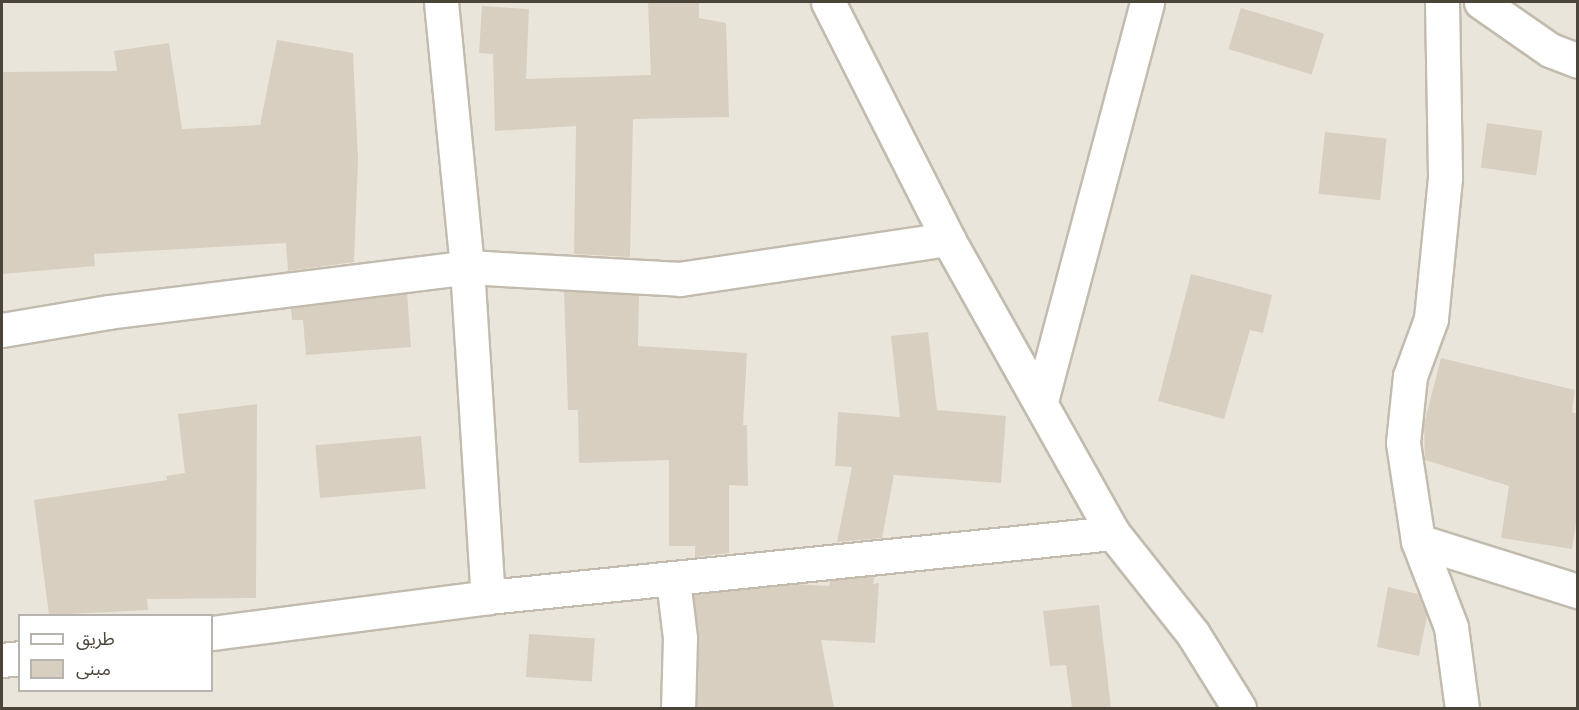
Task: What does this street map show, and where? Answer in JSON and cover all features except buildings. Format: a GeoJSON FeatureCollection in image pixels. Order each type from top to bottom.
{"type":"FeatureCollection","features":[{"type":"Feature","properties":{"kind":"street"},"geometry":{"type":"LineString","coordinates":[[441,2],[467,267],[488,597]]}},
{"type":"Feature","properties":{"kind":"street"},"geometry":{"type":"LineString","coordinates":[[828,2],[948,239],[1041,401],[1113,533],[1193,634],[1239,708]]}},
{"type":"Feature","properties":{"kind":"street"},"geometry":{"type":"LineString","coordinates":[[1041,401],[1147,2]]}},
{"type":"Feature","properties":{"kind":"street"},"geometry":{"type":"LineString","coordinates":[[1442,2],[1445,178],[1431,319],[1410,376],[1403,443],[1418,541],[1451,627],[1462,708]]}},
{"type":"Feature","properties":{"kind":"street"},"geometry":{"type":"LineString","coordinates":[[1481,2],[1550,50],[1578,60]]}},
{"type":"Feature","properties":{"kind":"street"},"geometry":{"type":"LineString","coordinates":[[2,330],[108,312],[467,267],[680,279],[948,239]]}},
{"type":"Feature","properties":{"kind":"street"},"geometry":{"type":"LineString","coordinates":[[213,633],[488,597],[673,580],[1113,533]]}},
{"type":"Feature","properties":{"kind":"street"},"geometry":{"type":"LineString","coordinates":[[1418,541],[1578,591]]}},
{"type":"Feature","properties":{"kind":"street"},"geometry":{"type":"LineString","coordinates":[[673,580],[680,638],[678,708]]}},
{"type":"Feature","properties":{"kind":"street"},"geometry":{"type":"LineString","coordinates":[[2,660],[18,658]]}},
{"type":"Feature","properties":{"kind":"shaded area"},"geometry":{"type":"Polygon","coordinates":[[[2,2],[1577,2],[1577,708],[2,708],[2,2]]]}}]}
